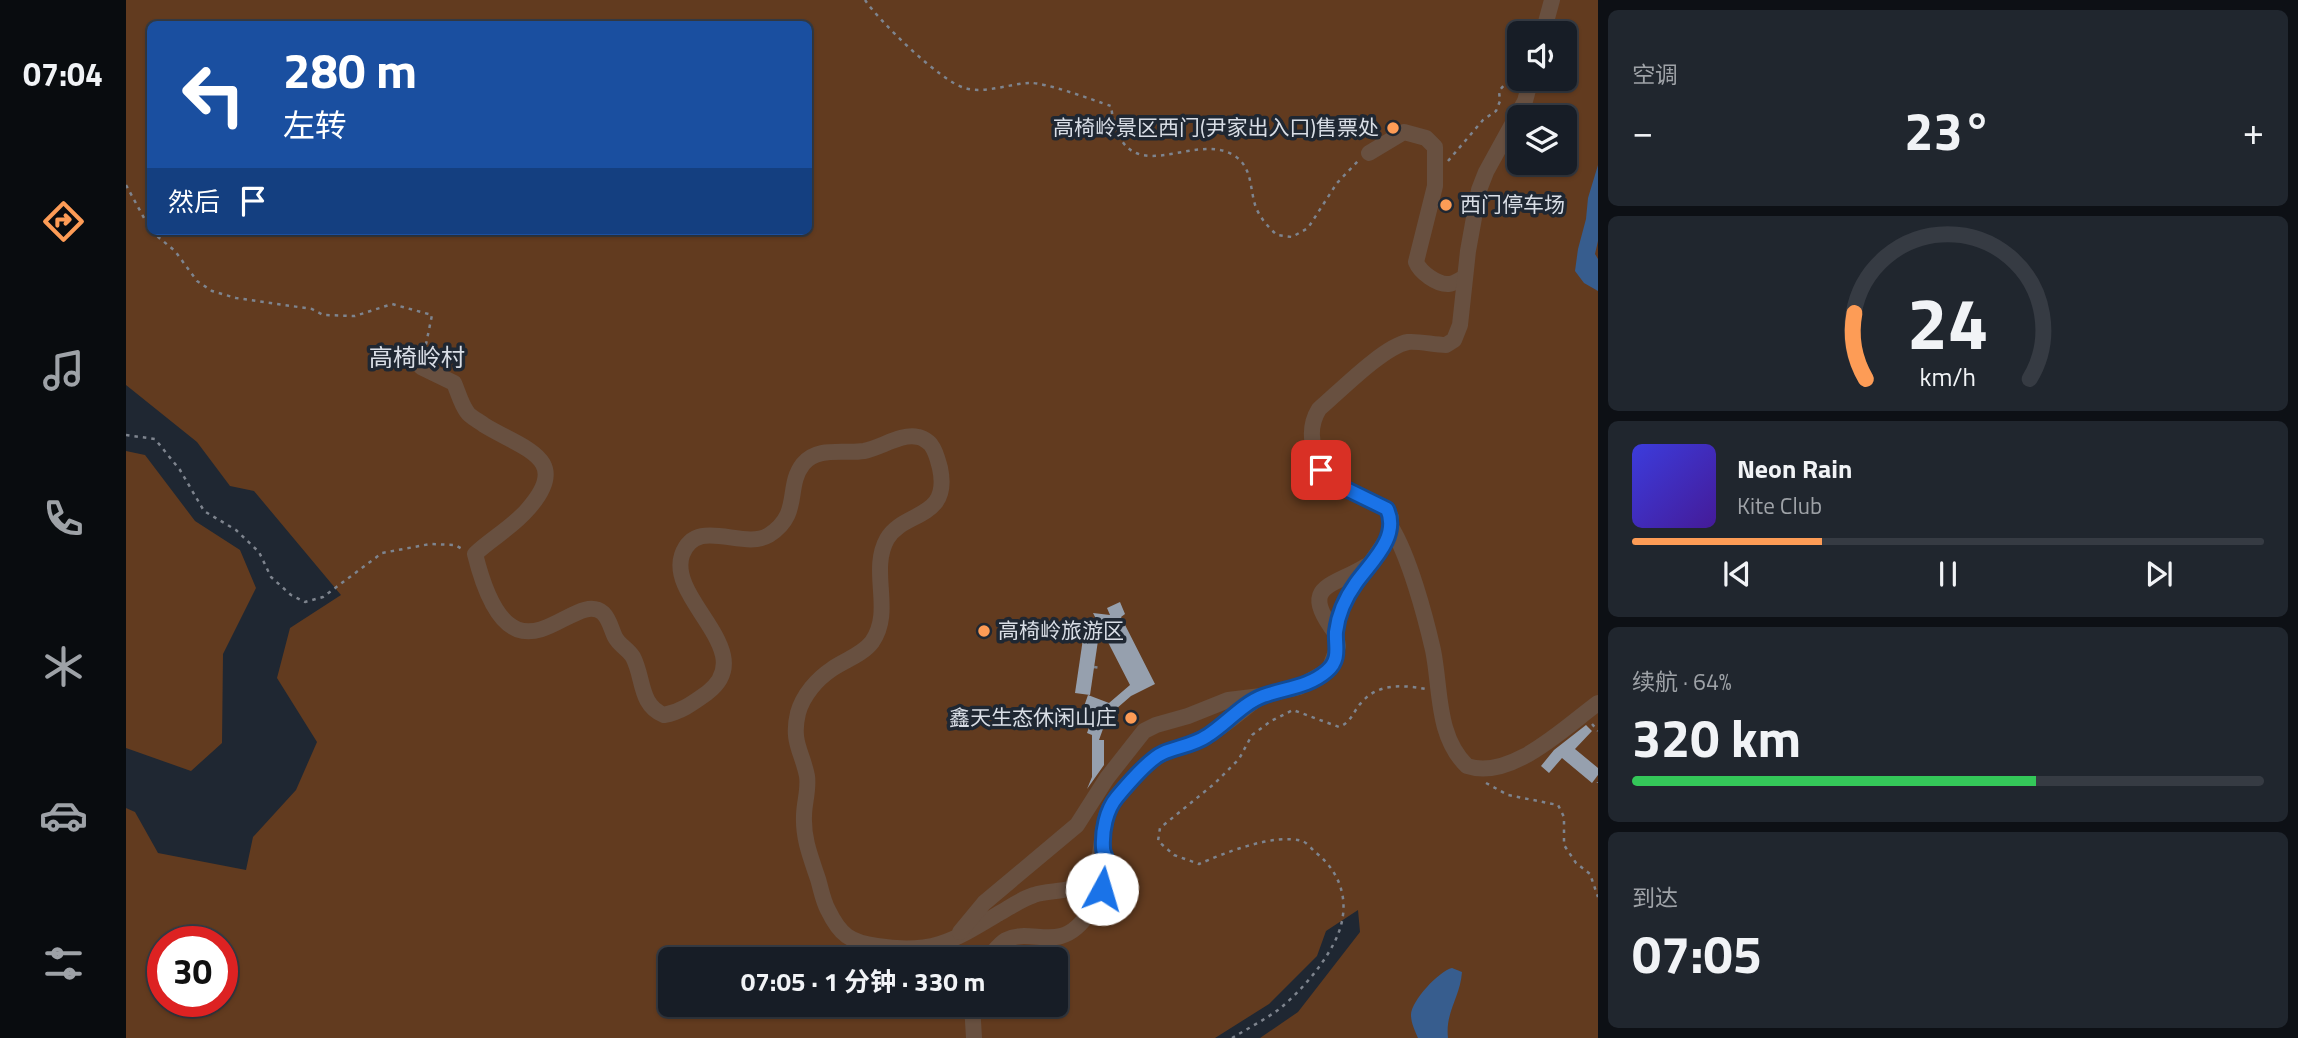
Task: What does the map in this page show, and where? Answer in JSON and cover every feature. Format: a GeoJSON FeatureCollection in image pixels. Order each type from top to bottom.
{"type":"FeatureCollection","features":[{"type":"Feature","properties":{"kind":"street"},"geometry":{"type":"LineString","coordinates":[[1546,21],[1552,0]]}},
{"type":"Feature","properties":{"kind":"street"},"geometry":{"type":"LineString","coordinates":[[952,942],[984,903],[1077,825],[1107,778],[1144,731],[1228,700],[1298,687],[1329,670],[1338,646],[1336,634],[1340,614],[1347,597],[1387,539],[1391,517],[1387,509],[1338,485],[1321,470],[1313,445],[1314,417],[1319,409],[1395,346],[1406,342],[1446,345],[1454,340],[1460,325],[1479,190],[1528,91]]}},
{"type":"Feature","properties":{"kind":"street"},"geometry":{"type":"LineString","coordinates":[[1369,153],[1399,133],[1419,134],[1435,147],[1437,173],[1416,262],[1424,274],[1446,284],[1451,285],[1465,276]]}},
{"type":"Feature","properties":{"kind":"street"},"geometry":{"type":"LineString","coordinates":[[421,368],[454,383],[467,413],[538,456],[545,467],[547,481],[527,511],[511,527],[475,554],[491,605],[504,621],[521,631],[541,631],[583,611],[601,611],[609,621],[616,639],[632,656],[648,704],[664,715],[686,708],[713,688],[720,677],[725,660],[718,641],[680,575],[682,554],[694,539],[712,534],[753,540],[773,532],[786,518],[794,498],[797,474],[806,460],[823,453],[876,449],[905,437],[918,437],[930,443],[942,476],[938,500],[922,516],[901,525],[888,537],[880,558],[882,608],[879,627],[871,643],[852,658],[831,669],[809,690],[799,712],[795,742],[807,779],[803,816],[807,850],[827,909],[842,933],[854,942],[893,949],[919,949],[952,942],[1034,894],[1072,889],[1083,884],[1096,868],[1103,849],[1107,812],[1116,798],[1151,761],[1160,754],[1206,737],[1261,696]]}},
{"type":"Feature","properties":{"kind":"street"},"geometry":{"type":"LineString","coordinates":[[1391,527],[1400,541],[1427,626],[1443,718],[1456,751],[1467,766],[1486,770],[1511,764],[1598,703]]}},
{"type":"Feature","properties":{"kind":"street"},"geometry":{"type":"LineString","coordinates":[[1336,634],[1320,610],[1321,593],[1328,584],[1372,562]]}},
{"type":"Feature","properties":{"kind":"street"},"geometry":{"type":"LineString","coordinates":[[999,947],[1006,940],[1017,937],[1059,937],[1079,926],[1094,904],[1107,873],[1103,849]]}},
{"type":"Feature","properties":{"kind":"street"},"geometry":{"type":"LineString","coordinates":[[973,1017],[974,1038]]}},
{"type":"Feature","properties":{"kind":"path"},"geometry":{"type":"LineString","coordinates":[[864,0],[889,28],[954,84],[978,89],[1032,82],[1111,106],[1114,127],[1121,139],[1129,148],[1143,154],[1158,158],[1198,149],[1214,149],[1235,156],[1244,164],[1249,175],[1256,208],[1277,235],[1292,237],[1308,228],[1338,183],[1352,166],[1369,153]]}},
{"type":"Feature","properties":{"kind":"path"},"geometry":{"type":"LineString","coordinates":[[1437,173],[1483,120],[1496,111],[1500,101],[1499,91],[1507,81]]}},
{"type":"Feature","properties":{"kind":"path"},"geometry":{"type":"LineString","coordinates":[[126,185],[147,223]]}},
{"type":"Feature","properties":{"kind":"path"},"geometry":{"type":"LineString","coordinates":[[157,235],[175,251],[197,281],[212,291],[236,298],[312,309],[323,315],[355,316],[392,304],[432,315],[421,368]]}},
{"type":"Feature","properties":{"kind":"path"},"geometry":{"type":"LineString","coordinates":[[126,435],[155,439],[180,470],[204,511],[236,530],[260,552],[271,576],[291,595],[305,602],[323,597],[382,553],[430,544],[455,545],[475,554]]}},
{"type":"Feature","properties":{"kind":"path"},"geometry":{"type":"LineString","coordinates":[[1094,667],[1101,668]]}},
{"type":"Feature","properties":{"kind":"path"},"geometry":{"type":"LineString","coordinates":[[1233,1038],[1278,1009],[1318,969],[1334,942],[1343,913],[1343,889],[1327,861],[1303,841],[1275,840],[1242,847],[1199,864],[1174,855],[1158,841],[1160,828],[1214,784],[1239,759],[1252,735],[1293,710],[1339,727],[1348,723],[1363,700],[1384,688],[1406,685],[1437,691]]}},
{"type":"Feature","properties":{"kind":"path"},"geometry":{"type":"LineString","coordinates":[[1475,769],[1483,781],[1502,792],[1558,805],[1564,817],[1564,845],[1576,863],[1590,874],[1598,897]]}},
{"type":"Feature","properties":{"kind":"shaded area","name":"高椅岭旅游区"},"geometry":{"type":"Polygon","coordinates":[[[126,0],[1598,0],[1598,1038],[1260,1038],[1298,1012],[1360,932],[1358,910],[1326,931],[1317,956],[1269,1004],[1215,1038],[126,1038],[126,808],[135,812],[158,853],[246,870],[253,837],[296,790],[317,742],[277,678],[290,628],[341,595],[254,491],[230,486],[197,442],[126,385],[126,0]]]}},
{"type":"Feature","properties":{"kind":"shaded area"},"geometry":{"type":"Polygon","coordinates":[[[126,451],[145,455],[195,521],[240,550],[256,588],[223,654],[222,743],[191,771],[126,748],[126,451]]]}},
{"type":"Feature","properties":{"kind":"water"},"geometry":{"type":"Polygon","coordinates":[[[1598,165],[1598,241],[1595,254],[1598,259],[1598,291],[1584,283],[1575,271],[1588,198],[1598,165]]]}},
{"type":"Feature","properties":{"kind":"water"},"geometry":{"type":"Polygon","coordinates":[[[1452,968],[1462,972],[1449,1020],[1448,1038],[1418,1038],[1411,1018],[1412,1009],[1433,980],[1452,968]]]}},
{"type":"Feature","properties":{"kind":"building"},"geometry":{"type":"Polygon","coordinates":[[[1120,602],[1125,614],[1121,617],[1155,684],[1131,696],[1116,709],[1113,716],[1108,715],[1099,740],[1104,740],[1104,765],[1087,789],[1092,777],[1092,735],[1087,733],[1092,719],[1081,715],[1088,695],[1109,703],[1130,685],[1093,613],[1110,615],[1107,608],[1120,602]]]}},
{"type":"Feature","properties":{"kind":"building"},"geometry":{"type":"Polygon","coordinates":[[[1085,625],[1100,627],[1090,695],[1075,693],[1085,625]]]}},
{"type":"Feature","properties":{"kind":"building"},"geometry":{"type":"Polygon","coordinates":[[[1586,725],[1592,731],[1575,749],[1598,768],[1598,775],[1592,783],[1562,758],[1549,773],[1541,766],[1554,750],[1586,725]]]}},
{"type":"Feature","properties":{"kind":"place","name":"高椅岭景区西门(尹家出入口)售票处"},"geometry":{"type":"Point","coordinates":[1393,128]}},
{"type":"Feature","properties":{"kind":"place","name":"西门停车场"},"geometry":{"type":"Point","coordinates":[1446,205]}},
{"type":"Feature","properties":{"kind":"place","name":"高椅岭旅游区"},"geometry":{"type":"Point","coordinates":[984,631]}},
{"type":"Feature","properties":{"kind":"place","name":"鑫天生态休闲山庄"},"geometry":{"type":"Point","coordinates":[1131,718]}},
{"type":"Feature","properties":{"kind":"district","name":"高椅岭村"},"geometry":{"type":"Point","coordinates":[417,358]}},
{"type":"Feature","properties":{"kind":"route"},"geometry":{"type":"LineString","coordinates":[[1102,889],[1107,873],[1103,849],[1107,812],[1116,798],[1151,761],[1160,754],[1206,737],[1261,696],[1298,687],[1315,679],[1329,670],[1335,659],[1340,614],[1355,584],[1387,539],[1391,517],[1387,509],[1338,485],[1321,470]]}}]}
